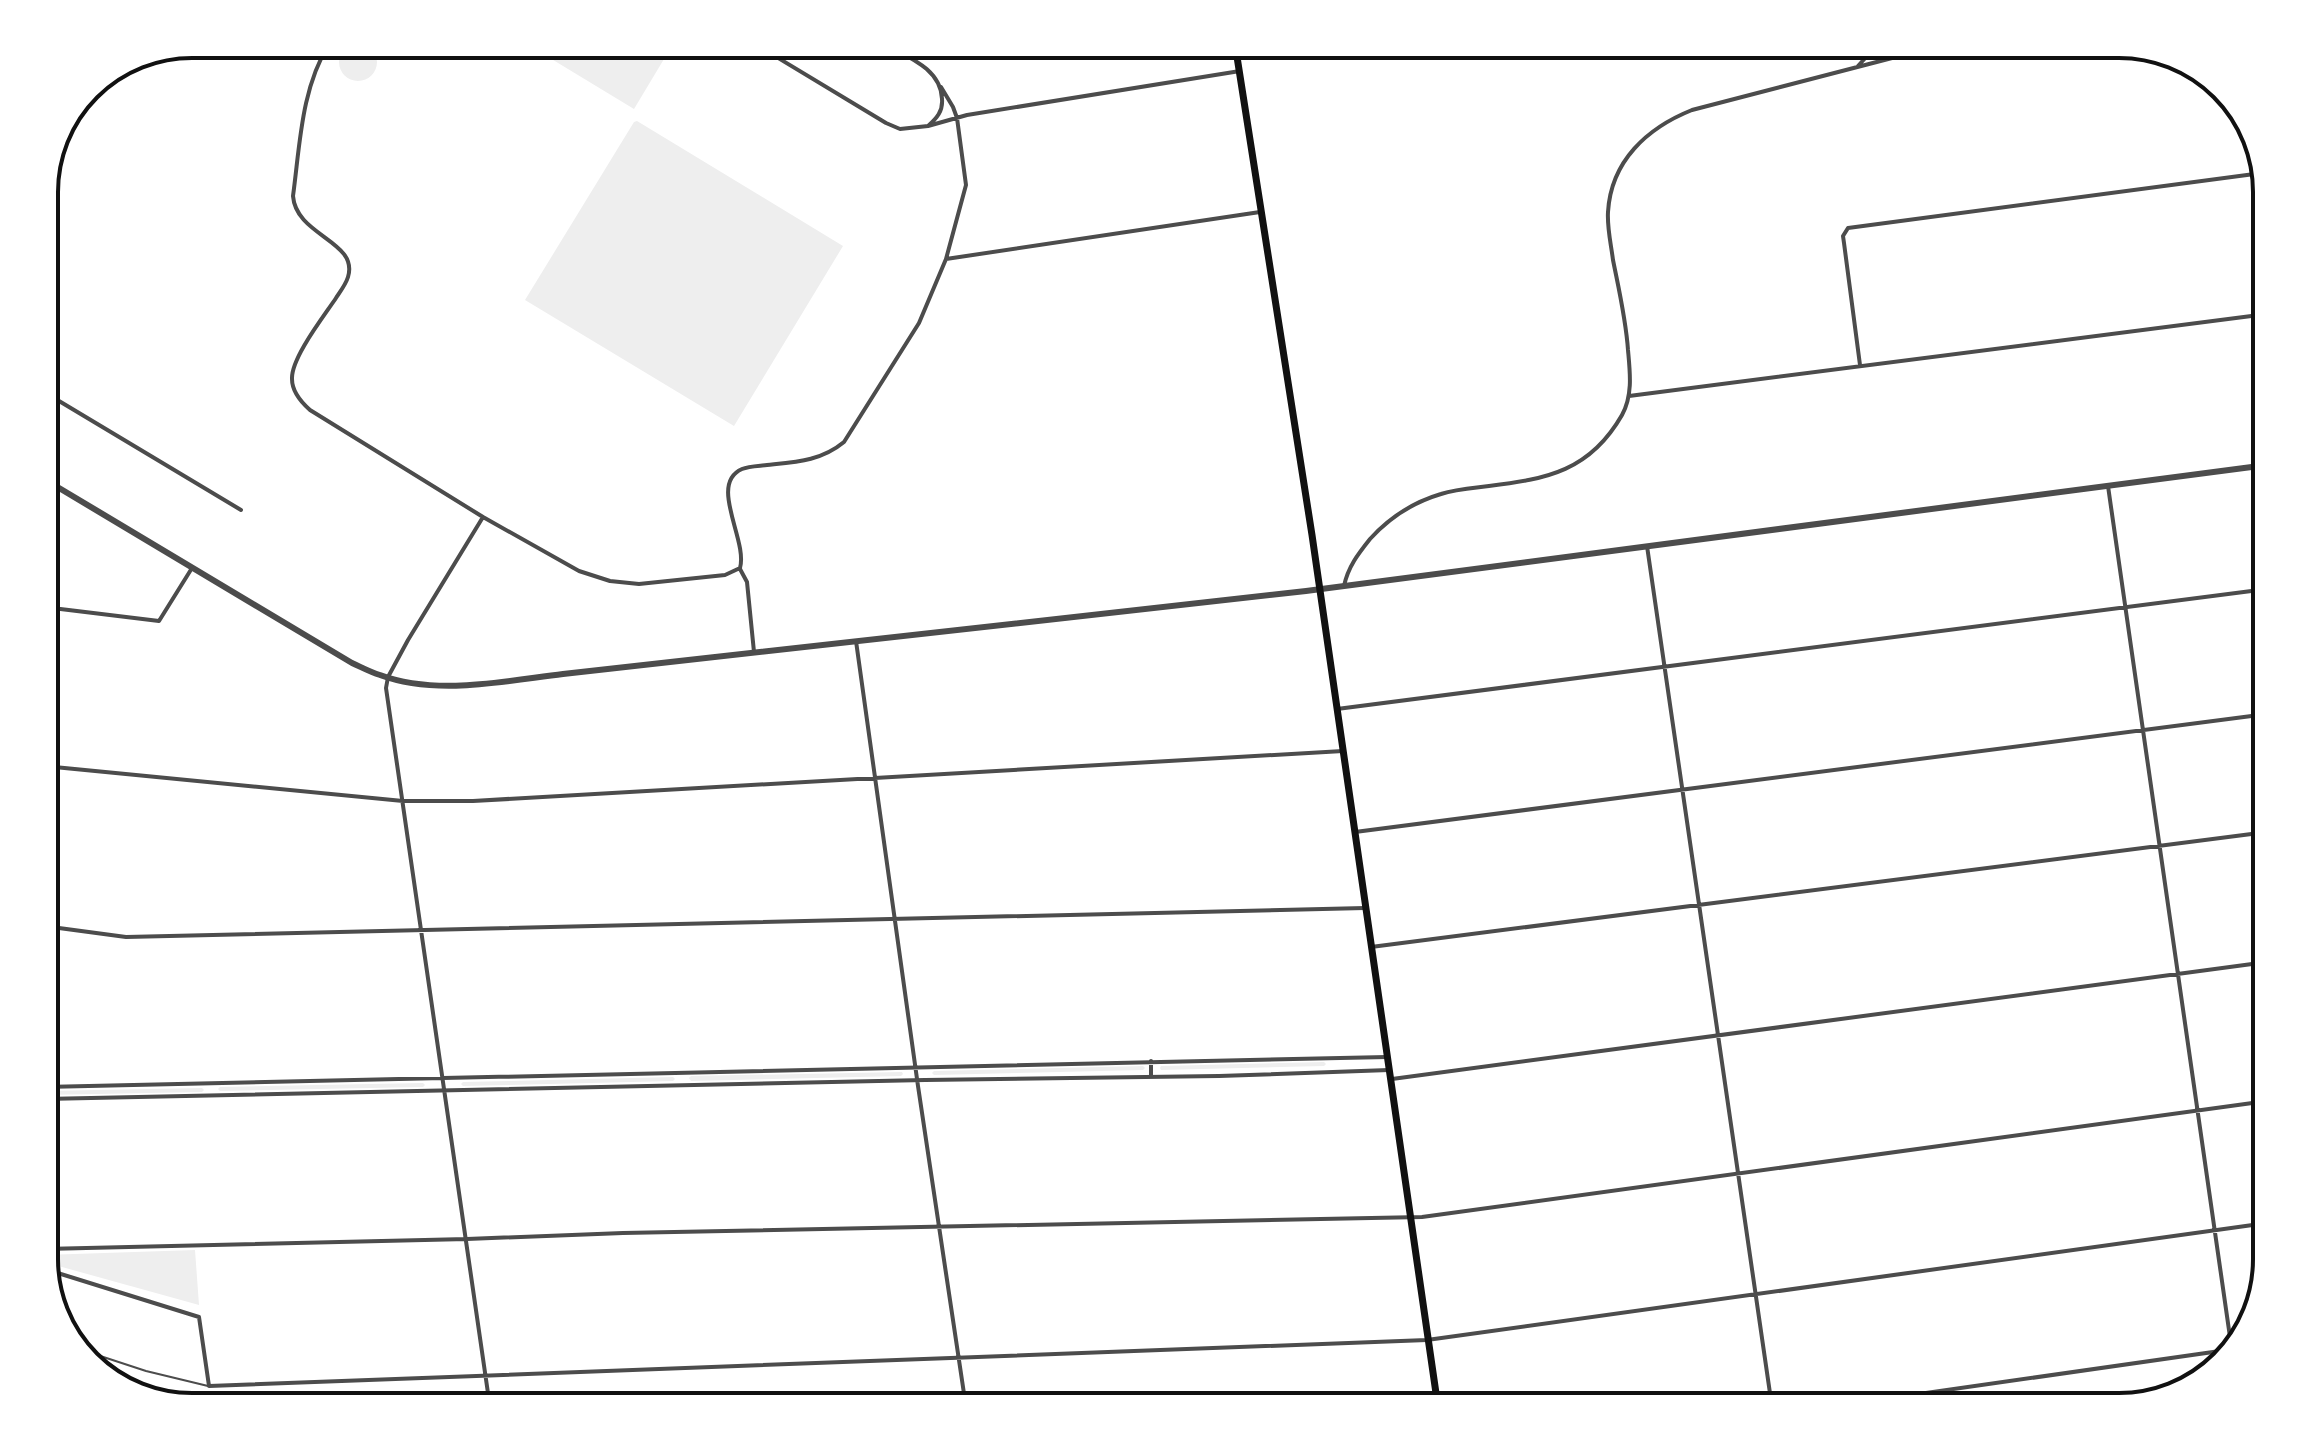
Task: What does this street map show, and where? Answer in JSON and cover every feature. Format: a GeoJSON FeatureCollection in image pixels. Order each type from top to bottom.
{"type":"FeatureCollection","features":[{"type":"Feature","properties":{"kind":"main road"},"geometry":{"type":"LineString","coordinates":[[1238,58],[1320,589],[1436,1393]]}},
{"type":"Feature","properties":{"kind":"street"},"geometry":{"type":"LineString","coordinates":[[322,58],[307,99],[293,205],[303,221],[344,252],[349,273],[296,363],[292,379],[301,402],[566,566],[610,581],[639,584],[725,575],[740,568]]}},
{"type":"Feature","properties":{"kind":"street"},"geometry":{"type":"LineString","coordinates":[[778,58],[900,129],[1240,71]]}},
{"type":"Feature","properties":{"kind":"street"},"geometry":{"type":"LineString","coordinates":[[754,652],[747,582],[740,568],[742,552],[728,483],[745,468],[815,459],[832,452],[844,442],[928,306],[946,259],[966,185],[953,107],[933,74],[909,58]]}},
{"type":"Feature","properties":{"kind":"street"},"geometry":{"type":"LineString","coordinates":[[1856,67],[1865,58]]}},
{"type":"Feature","properties":{"kind":"street"},"geometry":{"type":"LineString","coordinates":[[1344,586],[1353,560],[1375,534],[1398,515],[1444,493],[1542,478],[1574,466],[1599,446],[1623,413],[1631,379],[1628,344],[1608,231],[1608,211],[1617,175],[1630,152],[1652,131],[1692,110],[1891,58]]}},
{"type":"Feature","properties":{"kind":"street"},"geometry":{"type":"LineString","coordinates":[[928,126],[940,114],[943,103],[941,87]]}},
{"type":"Feature","properties":{"kind":"street"},"geometry":{"type":"LineString","coordinates":[[1860,366],[1843,236],[1848,228],[2251,174]]}},
{"type":"Feature","properties":{"kind":"street"},"geometry":{"type":"LineString","coordinates":[[946,259],[1262,212]]}},
{"type":"Feature","properties":{"kind":"street"},"geometry":{"type":"LineString","coordinates":[[1629,396],[2253,316]]}},
{"type":"Feature","properties":{"kind":"street"},"geometry":{"type":"LineString","coordinates":[[58,400],[241,510]]}},
{"type":"Feature","properties":{"kind":"street"},"geometry":{"type":"LineString","coordinates":[[58,487],[352,663],[388,677],[427,684],[470,684],[1320,589],[2253,467]]}},
{"type":"Feature","properties":{"kind":"street"},"geometry":{"type":"LineString","coordinates":[[2108,486],[2231,1334]]}},
{"type":"Feature","properties":{"kind":"street"},"geometry":{"type":"LineString","coordinates":[[483,517],[414,628],[388,677],[386,688],[488,1393]]}},
{"type":"Feature","properties":{"kind":"street"},"geometry":{"type":"LineString","coordinates":[[1647,546],[1770,1393]]}},
{"type":"Feature","properties":{"kind":"street"},"geometry":{"type":"LineString","coordinates":[[58,609],[159,621],[193,566]]}},
{"type":"Feature","properties":{"kind":"street"},"geometry":{"type":"LineString","coordinates":[[1337,709],[2253,591]]}},
{"type":"Feature","properties":{"kind":"street"},"geometry":{"type":"LineString","coordinates":[[856,641],[964,1393]]}},
{"type":"Feature","properties":{"kind":"street"},"geometry":{"type":"LineString","coordinates":[[1355,832],[2253,716]]}},
{"type":"Feature","properties":{"kind":"street"},"geometry":{"type":"LineString","coordinates":[[58,767],[403,801],[473,801],[1343,751]]}},
{"type":"Feature","properties":{"kind":"street"},"geometry":{"type":"LineString","coordinates":[[1371,947],[2253,834]]}},
{"type":"Feature","properties":{"kind":"street"},"geometry":{"type":"LineString","coordinates":[[58,928],[126,937],[1366,908]]}},
{"type":"Feature","properties":{"kind":"street"},"geometry":{"type":"LineString","coordinates":[[1390,1080],[2253,964]]}},
{"type":"Feature","properties":{"kind":"street"},"geometry":{"type":"LineString","coordinates":[[58,1087],[1387,1057]]}},
{"type":"Feature","properties":{"kind":"street"},"geometry":{"type":"LineString","coordinates":[[1151,1061],[1151,1076]]}},
{"type":"Feature","properties":{"kind":"street"},"geometry":{"type":"LineString","coordinates":[[58,1099],[1389,1070]]}},
{"type":"Feature","properties":{"kind":"street"},"geometry":{"type":"LineString","coordinates":[[682,1072],[682,1085]]}},
{"type":"Feature","properties":{"kind":"street"},"geometry":{"type":"LineString","coordinates":[[211,1082],[212,1096]]}},
{"type":"Feature","properties":{"kind":"street"},"geometry":{"type":"LineString","coordinates":[[58,1249],[623,1233],[1422,1217],[2253,1103]]}},
{"type":"Feature","properties":{"kind":"street"},"geometry":{"type":"LineString","coordinates":[[59,1273],[199,1317],[209,1386],[1427,1340],[2253,1225]]}},
{"type":"Feature","properties":{"kind":"street"},"geometry":{"type":"LineString","coordinates":[[1927,1393],[2216,1352]]}},
{"type":"Feature","properties":{"kind":"lane"},"geometry":{"type":"LineString","coordinates":[[98,1355],[209,1386]]}},
{"type":"Feature","properties":{"kind":"shaded area"},"geometry":{"type":"Polygon","coordinates":[[[340,58],[376,58],[376,69],[365,80],[351,80],[340,69],[340,58]]]}},
{"type":"Feature","properties":{"kind":"shaded area"},"geometry":{"type":"Polygon","coordinates":[[[550,58],[665,58],[634,109],[550,58]]]}},
{"type":"Feature","properties":{"kind":"shaded area"},"geometry":{"type":"Polygon","coordinates":[[[637,121],[843,246],[734,426],[525,300],[637,121]]]}},
{"type":"Feature","properties":{"kind":"shaded area"},"geometry":{"type":"Polygon","coordinates":[[[1324,1062],[1324,1066],[1160,1068],[1161,1066],[1324,1062]]]}},
{"type":"Feature","properties":{"kind":"shaded area"},"geometry":{"type":"Polygon","coordinates":[[[1143,1066],[1143,1070],[932,1073],[934,1071],[1143,1066]]]}},
{"type":"Feature","properties":{"kind":"shaded area"},"geometry":{"type":"Polygon","coordinates":[[[902,1072],[901,1076],[691,1081],[689,1078],[691,1076],[902,1072]]]}},
{"type":"Feature","properties":{"kind":"shaded area"},"geometry":{"type":"Polygon","coordinates":[[[673,1077],[673,1081],[461,1084],[463,1082],[673,1077]]]}},
{"type":"Feature","properties":{"kind":"shaded area"},"geometry":{"type":"Polygon","coordinates":[[[423,1083],[423,1087],[218,1089],[220,1087],[423,1083]]]}},
{"type":"Feature","properties":{"kind":"shaded area"},"geometry":{"type":"Polygon","coordinates":[[[202,1088],[204,1090],[58,1095],[58,1091],[202,1088]]]}},
{"type":"Feature","properties":{"kind":"shaded area"},"geometry":{"type":"Polygon","coordinates":[[[195,1250],[199,1305],[58,1266],[58,1255],[195,1250]]]}}]}
